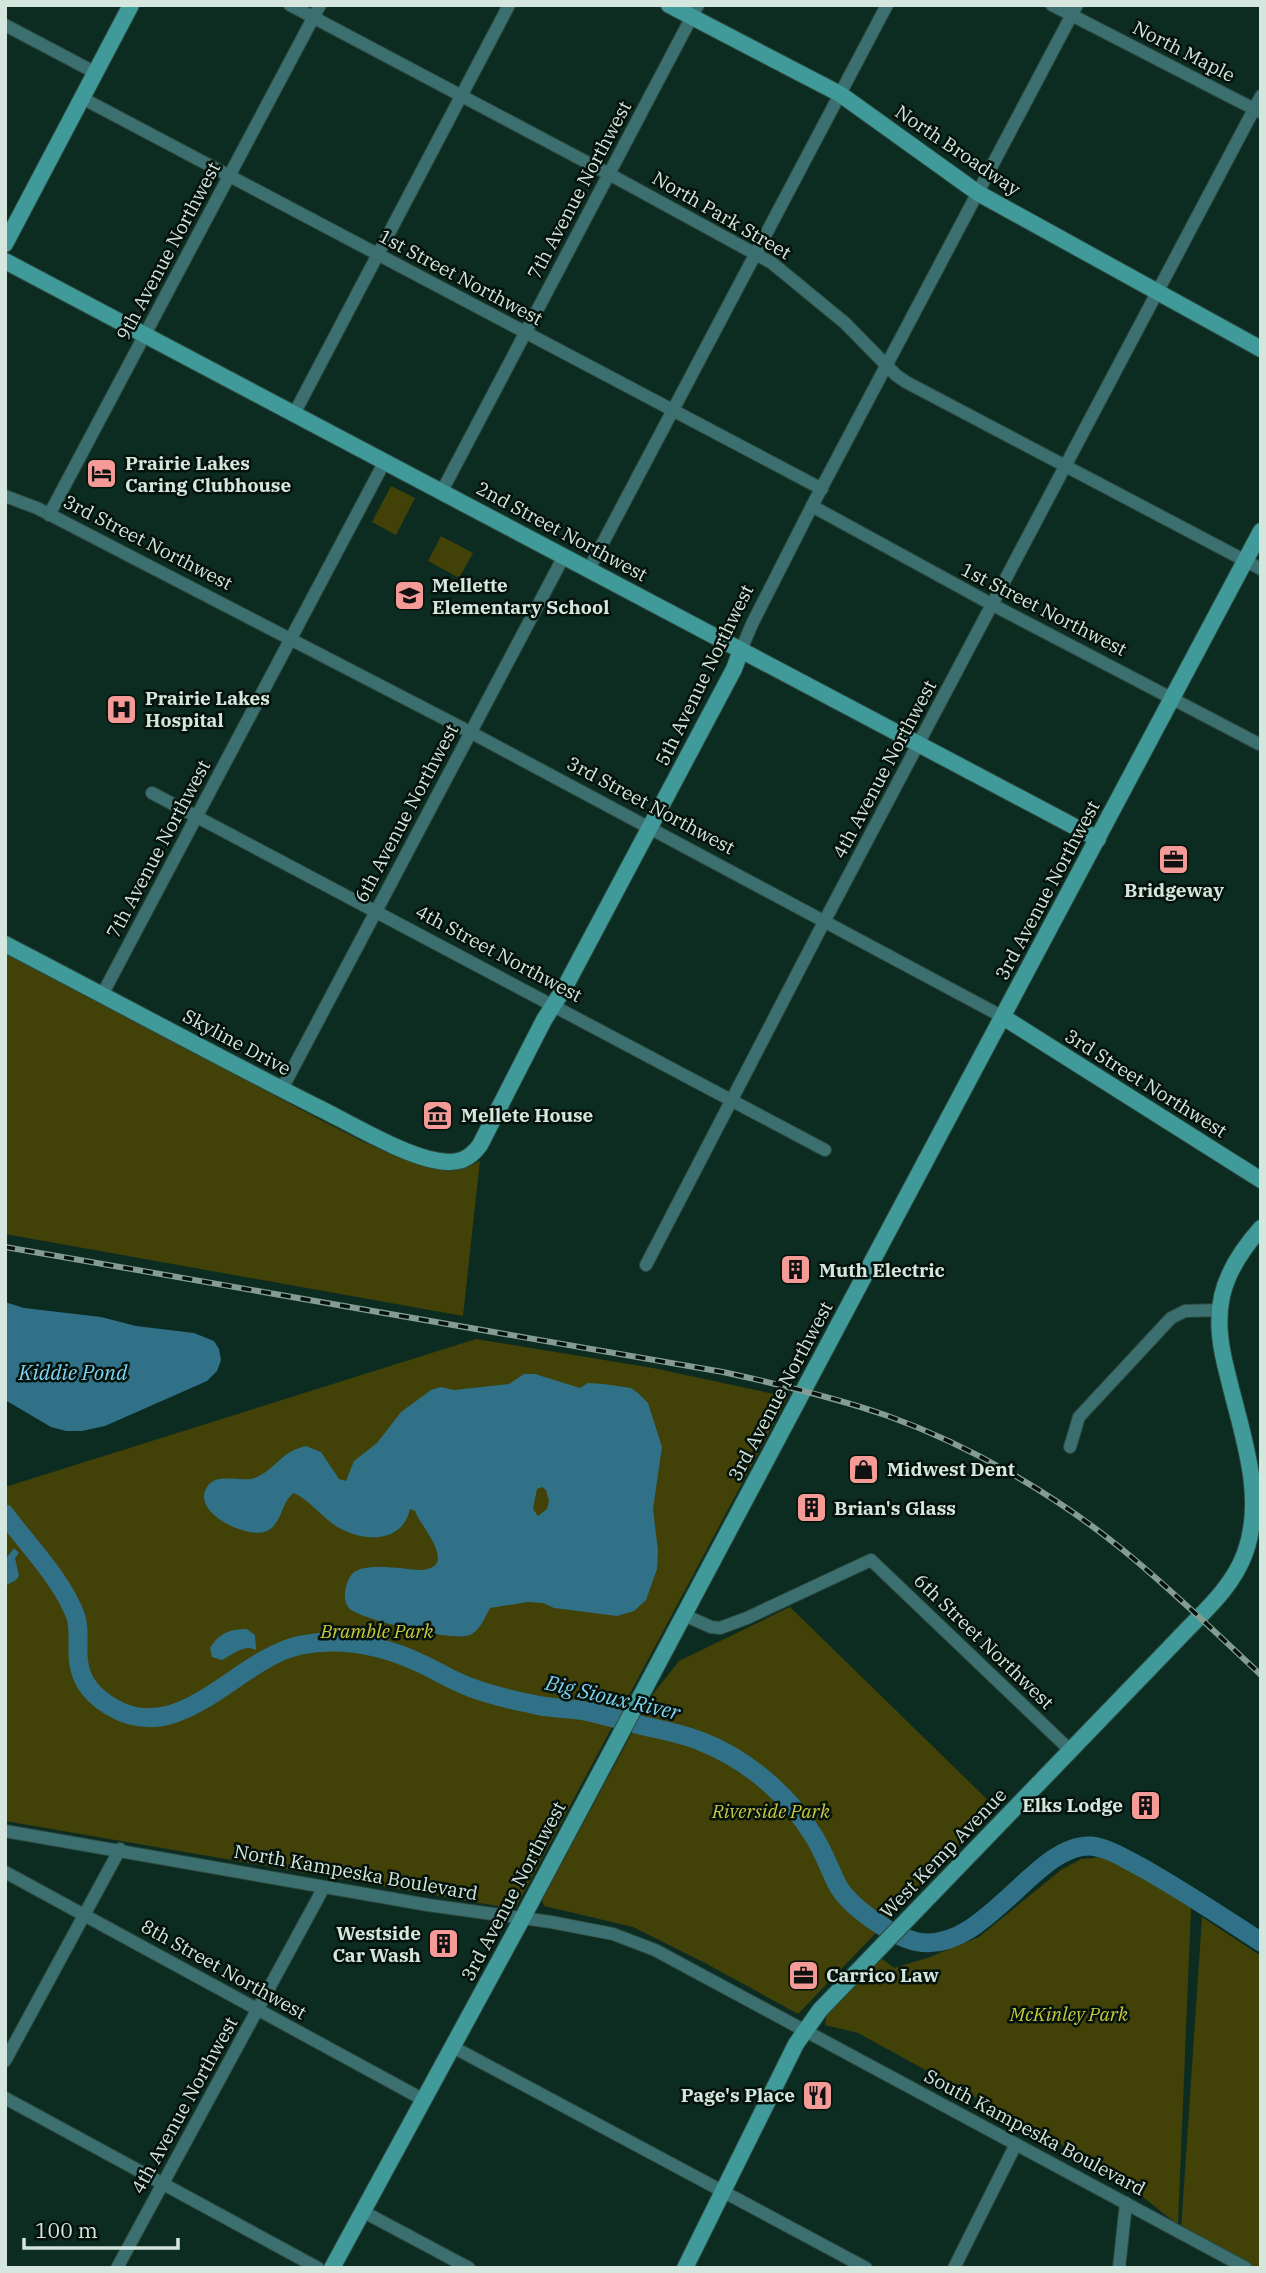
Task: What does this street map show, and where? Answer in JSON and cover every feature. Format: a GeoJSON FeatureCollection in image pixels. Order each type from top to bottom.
{"type":"FeatureCollection","features":[{"type":"Feature","properties":{"kind":"street"},"geometry":{"type":"LineString","coordinates":[[5,244],[131,5]]}},
{"type":"Feature","properties":{"kind":"street","name":"North Park Street"},"geometry":{"type":"LineString","coordinates":[[289,5],[317,11],[461,96],[756,254],[787,274],[845,323],[906,382],[1261,569]]}},
{"type":"Feature","properties":{"kind":"street"},"geometry":{"type":"LineString","coordinates":[[294,414],[509,5]]}},
{"type":"Feature","properties":{"kind":"street","name":"North Broadway"},"geometry":{"type":"LineString","coordinates":[[669,5],[695,11],[840,94],[978,193],[1261,349]]}},
{"type":"Feature","properties":{"kind":"street"},"geometry":{"type":"LineString","coordinates":[[589,569],[887,5]]}},
{"type":"Feature","properties":{"kind":"street","name":"North Maple"},"geometry":{"type":"LineString","coordinates":[[1052,5],[1074,10],[1257,111]]}},
{"type":"Feature","properties":{"kind":"street","name":"5th Avenue Northwest"},"geometry":{"type":"LineString","coordinates":[[455,1163],[468,1157],[480,1145],[566,985],[734,669],[752,624],[1074,10]]}},
{"type":"Feature","properties":{"kind":"street","name":"9th Avenue Northwest"},"geometry":{"type":"LineString","coordinates":[[49,515],[317,11]]}},
{"type":"Feature","properties":{"kind":"street","name":"7th Avenue Northwest"},"geometry":{"type":"LineString","coordinates":[[442,491],[695,11]]}},
{"type":"Feature","properties":{"kind":"street"},"geometry":{"type":"LineString","coordinates":[[5,25],[96,73]]}},
{"type":"Feature","properties":{"kind":"street","name":"4th Avenue Northwest"},"geometry":{"type":"LineString","coordinates":[[646,1265],[1157,292],[1257,111],[1261,96]]}},
{"type":"Feature","properties":{"kind":"street","name":"1st Street Northwest"},"geometry":{"type":"LineString","coordinates":[[82,98],[822,489]]}},
{"type":"Feature","properties":{"kind":"street","name":"2nd Street Northwest"},"geometry":{"type":"LineString","coordinates":[[5,261],[1098,839]]}},
{"type":"Feature","properties":{"kind":"street","name":"7th Avenue Northwest"},"geometry":{"type":"LineString","coordinates":[[102,995],[385,461]]}},
{"type":"Feature","properties":{"kind":"street","name":"3rd Street Northwest"},"geometry":{"type":"LineString","coordinates":[[5,496],[49,515],[470,732],[1003,1017],[1261,1180]]}},
{"type":"Feature","properties":{"kind":"street","name":"1st Street Northwest"},"geometry":{"type":"LineString","coordinates":[[813,506],[993,605],[1259,744]]}},
{"type":"Feature","properties":{"kind":"street","name":"3rd Avenue Northwest"},"geometry":{"type":"LineString","coordinates":[[332,2268],[522,1919],[1261,531]]}},
{"type":"Feature","properties":{"kind":"street","name":"6th Avenue Northwest"},"geometry":{"type":"LineString","coordinates":[[282,1089],[564,556]]}},
{"type":"Feature","properties":{"kind":"street","name":"4th Street Northwest"},"geometry":{"type":"LineString","coordinates":[[152,793],[825,1150]]}},
{"type":"Feature","properties":{"kind":"street","name":"Skyline Drive"},"geometry":{"type":"LineString","coordinates":[[5,944],[282,1089],[410,1152],[455,1163]]}},
{"type":"Feature","properties":{"kind":"street"},"geometry":{"type":"LineString","coordinates":[[1257,1500],[1221,1341],[1220,1310],[1224,1289],[1235,1262],[1261,1227]]}},
{"type":"Feature","properties":{"kind":"street"},"geometry":{"type":"LineString","coordinates":[[1070,1447],[1079,1417],[1171,1318],[1185,1311],[1220,1310]]}},
{"type":"Feature","properties":{"kind":"street","name":"West Kemp Avenue"},"geometry":{"type":"LineString","coordinates":[[685,2268],[805,2030],[870,1957],[1228,1585],[1245,1553],[1257,1500]]}},
{"type":"Feature","properties":{"kind":"street","name":"6th Street Northwest"},"geometry":{"type":"LineString","coordinates":[[684,1615],[711,1627],[720,1628],[871,1560],[1071,1751]]}},
{"type":"Feature","properties":{"kind":"street","name":"North Kampeska Boulevard"},"geometry":{"type":"LineString","coordinates":[[5,1830],[324,1887],[599,1930],[655,1950],[805,2030]]}},
{"type":"Feature","properties":{"kind":"street"},"geometry":{"type":"LineString","coordinates":[[5,2061],[120,1849]]}},
{"type":"Feature","properties":{"kind":"street","name":"8th Street Northwest"},"geometry":{"type":"LineString","coordinates":[[5,1872],[424,2099]]}},
{"type":"Feature","properties":{"kind":"street","name":"4th Avenue Northwest"},"geometry":{"type":"LineString","coordinates":[[117,2268],[324,1887]]}},
{"type":"Feature","properties":{"kind":"street","name":"South Kampeska Boulevard"},"geometry":{"type":"LineString","coordinates":[[805,2030],[1246,2268]]}},
{"type":"Feature","properties":{"kind":"street"},"geometry":{"type":"LineString","coordinates":[[453,2047],[866,2268]]}},
{"type":"Feature","properties":{"kind":"street"},"geometry":{"type":"LineString","coordinates":[[5,2098],[318,2268]]}},
{"type":"Feature","properties":{"kind":"street"},"geometry":{"type":"LineString","coordinates":[[954,2268],[1016,2144]]}},
{"type":"Feature","properties":{"kind":"street"},"geometry":{"type":"LineString","coordinates":[[1119,2268],[1126,2203]]}},
{"type":"Feature","properties":{"kind":"street"},"geometry":{"type":"LineString","coordinates":[[362,2211],[469,2268]]}},
{"type":"Feature","properties":{"kind":"green space"},"geometry":{"type":"Polygon","coordinates":[[[391,486],[415,498],[396,535],[372,522],[391,486]]]}},
{"type":"Feature","properties":{"kind":"green space"},"geometry":{"type":"Polygon","coordinates":[[[441,536],[473,553],[459,578],[428,561],[441,536]]]}},
{"type":"Feature","properties":{"kind":"green space"},"geometry":{"type":"Polygon","coordinates":[[[5,952],[330,1125],[396,1156],[450,1170],[465,1168],[480,1161],[463,1316],[5,1234],[5,952]]]}},
{"type":"Feature","properties":{"kind":"green space","name":"Bramble Park"},"geometry":{"type":"Polygon","coordinates":[[[476,1339],[653,1368],[788,1397],[515,1909],[5,1821],[5,1487],[476,1339]]]}},
{"type":"Feature","properties":{"kind":"green space","name":"Riverside Park"},"geometry":{"type":"Polygon","coordinates":[[[790,1607],[996,1808],[798,2014],[633,1927],[544,1906],[542,1900],[653,1694],[679,1661],[790,1607]]]}},
{"type":"Feature","properties":{"kind":"green space","name":"McKinley Park"},"geometry":{"type":"Polygon","coordinates":[[[1105,1857],[1120,1860],[1191,1908],[1178,2225],[1113,2173],[858,2033],[825,2025],[827,2013],[881,1958],[894,1968],[979,1937],[1061,1870],[1081,1859],[1105,1857]]]}},
{"type":"Feature","properties":{"kind":"green space"},"geometry":{"type":"Polygon","coordinates":[[[1202,1917],[1261,1956],[1261,2268],[1254,2268],[1181,2230],[1202,1917]]]}},
{"type":"Feature","properties":{"kind":"water","name":"Kiddie Pond"},"geometry":{"type":"Polygon","coordinates":[[[5,1302],[24,1308],[101,1317],[136,1326],[194,1333],[214,1341],[221,1360],[217,1371],[207,1381],[105,1426],[82,1431],[51,1427],[5,1400],[5,1302]]]}},
{"type":"Feature","properties":{"kind":"water"},"geometry":{"type":"Polygon","coordinates":[[[524,1374],[535,1374],[580,1388],[588,1383],[631,1388],[648,1403],[662,1447],[653,1509],[658,1551],[657,1569],[646,1600],[634,1611],[617,1616],[528,1602],[490,1608],[478,1629],[464,1636],[450,1636],[393,1625],[351,1609],[345,1600],[345,1590],[350,1577],[358,1570],[385,1567],[421,1570],[432,1567],[437,1562],[438,1554],[415,1511],[410,1509],[405,1521],[389,1535],[366,1537],[333,1524],[294,1493],[276,1523],[267,1531],[259,1533],[248,1532],[224,1522],[207,1506],[204,1497],[211,1482],[257,1477],[290,1452],[306,1446],[321,1452],[339,1479],[346,1481],[354,1461],[377,1443],[401,1412],[431,1390],[441,1387],[454,1390],[509,1384],[524,1374]],[[542,1487],[537,1489],[533,1509],[538,1516],[547,1509],[549,1501],[546,1490],[542,1487]]]}},
{"type":"Feature","properties":{"kind":"water"},"geometry":{"type":"Polygon","coordinates":[[[14,1548],[19,1553],[15,1558],[19,1576],[5,1586],[5,1560],[14,1548]]]}},
{"type":"Feature","properties":{"kind":"water"},"geometry":{"type":"Polygon","coordinates":[[[247,1629],[255,1635],[256,1650],[243,1649],[222,1660],[212,1657],[210,1648],[221,1635],[247,1629]]]}},
{"type":"Feature","properties":{"kind":"waterway","name":"Big Sioux River"},"geometry":{"type":"LineString","coordinates":[[5,1514],[54,1576],[70,1603],[77,1621],[79,1666],[85,1682],[102,1701],[136,1717],[160,1717],[184,1709],[208,1697],[277,1653],[301,1645],[332,1642],[363,1645],[393,1652],[466,1686],[494,1695],[594,1713],[685,1736],[717,1748],[749,1767],[791,1805],[813,1835],[837,1884],[851,1902],[885,1928],[908,1939],[918,1942],[942,1941],[966,1932],[1050,1861],[1071,1849],[1091,1846],[1111,1851],[1141,1867],[1261,1942]]}},
{"type":"Feature","properties":{"kind":"railway"},"geometry":{"type":"LineString","coordinates":[[5,1247],[723,1372],[806,1391],[888,1416],[981,1457],[1069,1510],[1141,1565],[1261,1675]]}},
{"type":"Feature","properties":{"kind":"place","name":"Prairie Lakes Caring Clubhouse"},"geometry":{"type":"Point","coordinates":[102,474]}},
{"type":"Feature","properties":{"kind":"place","name":"Mellette Elementary School"},"geometry":{"type":"Point","coordinates":[409,596]}},
{"type":"Feature","properties":{"kind":"place","name":"Prairie Lakes Hospital"},"geometry":{"type":"Point","coordinates":[122,709]}},
{"type":"Feature","properties":{"kind":"place","name":"Bridgeway"},"geometry":{"type":"Point","coordinates":[1174,859]}},
{"type":"Feature","properties":{"kind":"place","name":"Mellete House"},"geometry":{"type":"Point","coordinates":[438,1115]}},
{"type":"Feature","properties":{"kind":"place","name":"Muth Electric"},"geometry":{"type":"Point","coordinates":[796,1270]}},
{"type":"Feature","properties":{"kind":"place","name":"Midwest Dent"},"geometry":{"type":"Point","coordinates":[864,1469]}},
{"type":"Feature","properties":{"kind":"place","name":"Brian's Glass"},"geometry":{"type":"Point","coordinates":[811,1508]}},
{"type":"Feature","properties":{"kind":"place","name":"Elks Lodge"},"geometry":{"type":"Point","coordinates":[1146,1805]}},
{"type":"Feature","properties":{"kind":"place","name":"Westside Car Wash"},"geometry":{"type":"Point","coordinates":[444,1944]}},
{"type":"Feature","properties":{"kind":"place","name":"Carrico Law"},"geometry":{"type":"Point","coordinates":[803,1975]}},
{"type":"Feature","properties":{"kind":"place","name":"Page's Place"},"geometry":{"type":"Point","coordinates":[818,2095]}}]}
